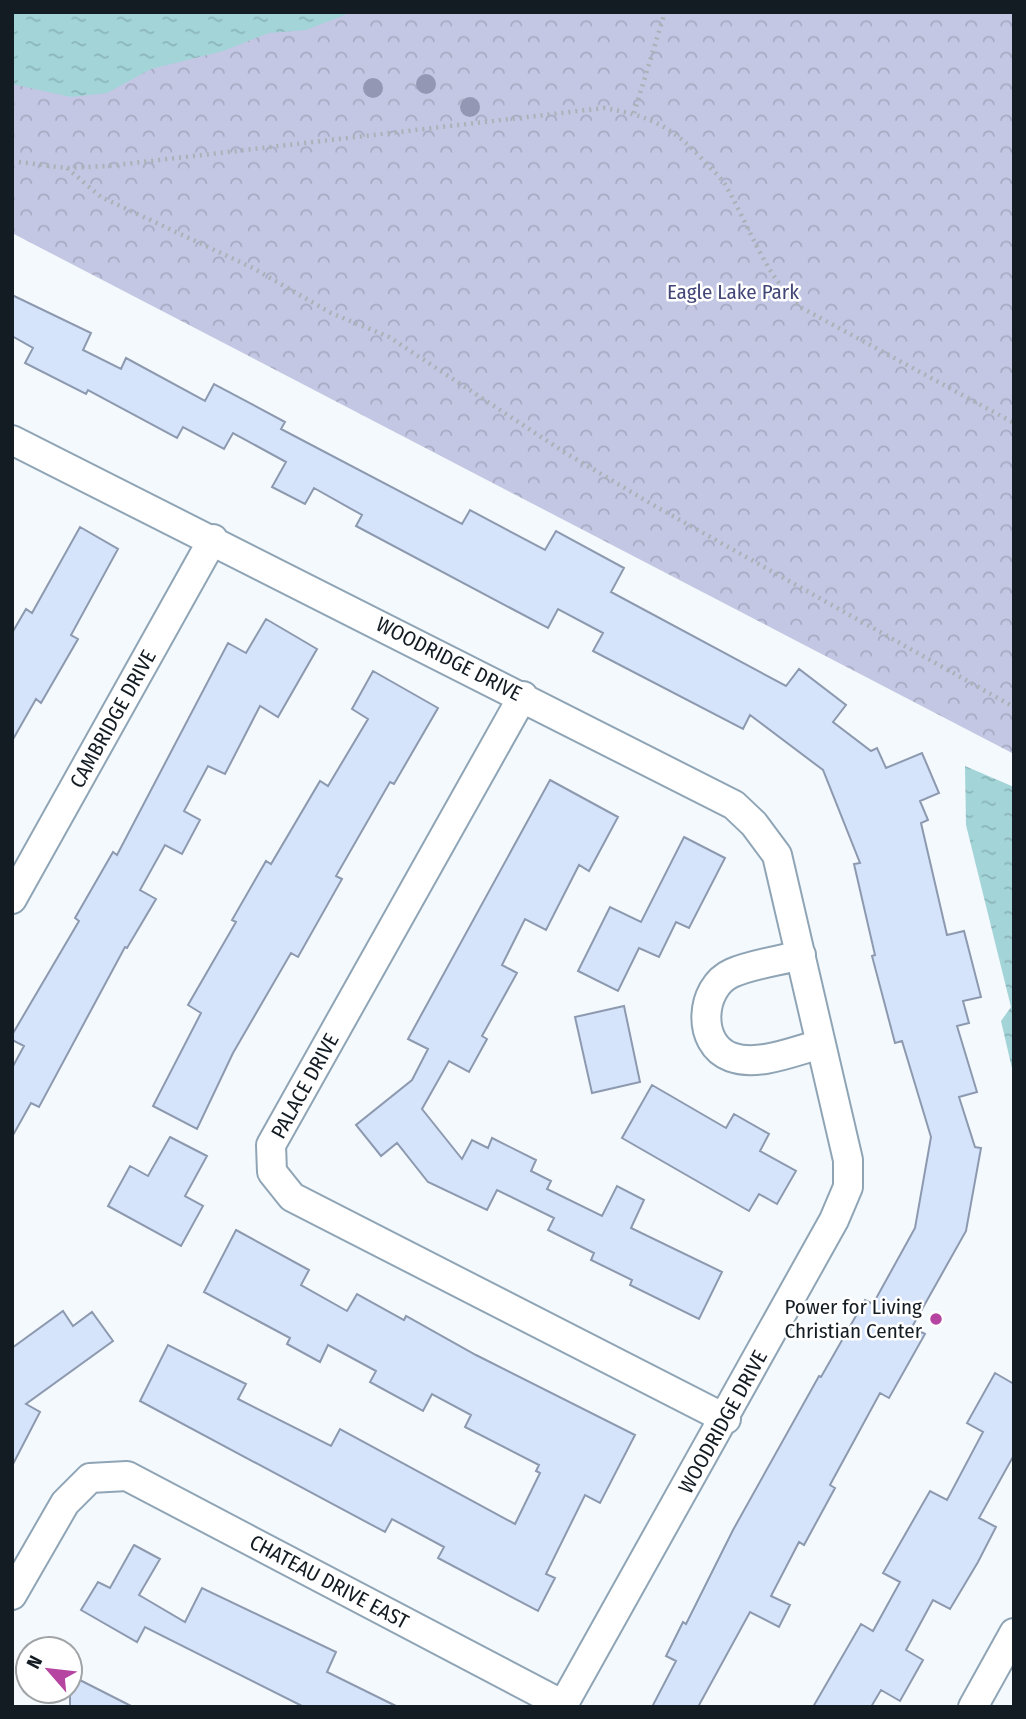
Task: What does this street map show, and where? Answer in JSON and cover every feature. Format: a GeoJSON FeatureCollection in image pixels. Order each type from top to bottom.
{"type":"FeatureCollection","features":[{"type":"Feature","properties":{"kind":"street","name":"WOODRIDGE DRIVE"},"geometry":{"type":"LineString","coordinates":[[12,440],[213,539],[734,805],[754,824],[777,855],[848,1160],[848,1187],[834,1220],[726,1419],[563,1706]]}},
{"type":"Feature","properties":{"kind":"street","name":"CAMBRIDGE DRIVE"},"geometry":{"type":"LineString","coordinates":[[12,899],[213,539]]}},
{"type":"Feature","properties":{"kind":"street","name":"PALACE DRIVE"},"geometry":{"type":"LineString","coordinates":[[523,696],[271,1145],[272,1172],[292,1197],[726,1419]]}},
{"type":"Feature","properties":{"kind":"street"},"geometry":{"type":"LineString","coordinates":[[800,955],[730,973],[709,1001],[705,1016],[706,1031],[717,1048],[730,1057],[755,1060],[821,1044]]}},
{"type":"Feature","properties":{"kind":"street","name":"CHATEAU DRIVE EAST"},"geometry":{"type":"LineString","coordinates":[[12,1595],[65,1503],[90,1478],[127,1476],[563,1706]]}},
{"type":"Feature","properties":{"kind":"street"},"geometry":{"type":"LineString","coordinates":[[973,1707],[1014,1633]]}},
{"type":"Feature","properties":{"kind":"path"},"geometry":{"type":"LineString","coordinates":[[634,113],[665,12]]}},
{"type":"Feature","properties":{"kind":"path"},"geometry":{"type":"LineString","coordinates":[[12,161],[66,167],[230,153],[604,108],[634,113],[685,139],[724,184],[764,262],[784,293],[802,308],[1014,423]]}},
{"type":"Feature","properties":{"kind":"path"},"geometry":{"type":"LineString","coordinates":[[66,167],[111,202],[253,268],[331,313],[389,337],[564,452],[655,506],[1014,707]]}},
{"type":"Feature","properties":{"kind":"green space","name":"Eagle Lake Park"},"geometry":{"type":"Polygon","coordinates":[[[12,12],[1014,12],[1014,754],[12,233],[12,12]]]}},
{"type":"Feature","properties":{"kind":"water"},"geometry":{"type":"Polygon","coordinates":[[[12,12],[352,12],[306,30],[269,33],[223,51],[151,69],[107,93],[71,97],[12,84],[12,12]]]}},
{"type":"Feature","properties":{"kind":"water"},"geometry":{"type":"Polygon","coordinates":[[[965,766],[1014,787],[1014,1077],[1001,1021],[1011,1007],[966,825],[965,766]]]}},
{"type":"Feature","properties":{"kind":"building"},"geometry":{"type":"Polygon","coordinates":[[[12,295],[91,333],[83,350],[121,369],[126,358],[205,401],[214,384],[285,422],[281,429],[462,524],[470,510],[545,550],[556,531],[624,568],[611,592],[786,686],[799,669],[846,705],[833,722],[871,751],[877,748],[886,768],[922,753],[939,793],[920,801],[928,820],[921,823],[947,935],[964,931],[981,997],[963,1001],[969,1023],[957,1026],[977,1092],[959,1097],[975,1147],[981,1148],[966,1231],[912,1327],[925,1334],[889,1398],[880,1393],[830,1485],[835,1488],[804,1545],[799,1542],[771,1596],[790,1605],[779,1627],[750,1612],[698,1707],[652,1707],[676,1661],[666,1656],[683,1622],[686,1624],[733,1530],[819,1376],[821,1377],[865,1300],[873,1304],[915,1228],[931,1137],[902,1041],[895,1043],[872,956],[875,955],[854,864],[860,863],[823,770],[750,715],[743,729],[593,651],[603,633],[558,609],[548,628],[356,526],[362,515],[314,488],[305,504],[272,487],[286,462],[233,433],[224,449],[183,427],[177,438],[88,390],[86,394],[25,363],[33,348],[12,336],[12,295]]]}},
{"type":"Feature","properties":{"kind":"building"},"geometry":{"type":"Polygon","coordinates":[[[80,527],[118,549],[71,635],[78,639],[41,703],[36,699],[12,741],[12,633],[26,609],[32,613],[80,527]]]}},
{"type":"Feature","properties":{"kind":"building"},"geometry":{"type":"Polygon","coordinates":[[[266,619],[317,649],[278,717],[260,706],[225,774],[208,766],[184,811],[200,820],[182,854],[165,845],[140,890],[156,899],[127,948],[125,947],[39,1107],[31,1103],[12,1137],[12,1068],[24,1046],[12,1040],[12,1035],[79,921],[75,918],[113,852],[117,855],[228,643],[246,653],[266,619]]]}},
{"type":"Feature","properties":{"kind":"building"},"geometry":{"type":"Polygon","coordinates":[[[373,671],[438,708],[394,784],[390,782],[336,876],[342,879],[298,957],[291,953],[233,1053],[197,1129],[153,1106],[201,1013],[188,1005],[236,922],[232,920],[266,861],[271,864],[320,781],[328,786],[368,719],[352,709],[373,671]]]}},
{"type":"Feature","properties":{"kind":"building"},"geometry":{"type":"Polygon","coordinates":[[[550,780],[618,817],[589,871],[579,865],[546,930],[525,919],[502,965],[517,973],[482,1036],[487,1039],[469,1072],[449,1061],[422,1109],[462,1159],[472,1140],[488,1148],[492,1138],[536,1160],[531,1171],[551,1181],[547,1189],[602,1216],[617,1186],[644,1200],[631,1228],[722,1272],[699,1319],[630,1285],[632,1280],[591,1260],[594,1253],[548,1230],[554,1218],[497,1190],[487,1210],[428,1182],[397,1143],[381,1156],[356,1125],[412,1080],[428,1049],[408,1039],[550,780]]]}},
{"type":"Feature","properties":{"kind":"building"},"geometry":{"type":"Polygon","coordinates":[[[684,837],[725,858],[689,928],[676,922],[659,957],[639,948],[618,991],[578,971],[610,907],[641,922],[684,837]]]}},
{"type":"Feature","properties":{"kind":"building"},"geometry":{"type":"Polygon","coordinates":[[[624,1006],[640,1082],[592,1093],[575,1017],[624,1006]]]}},
{"type":"Feature","properties":{"kind":"building"},"geometry":{"type":"Polygon","coordinates":[[[652,1085],[726,1128],[734,1114],[769,1134],[760,1151],[796,1171],[777,1204],[759,1194],[749,1211],[622,1138],[652,1085]]]}},
{"type":"Feature","properties":{"kind":"building"},"geometry":{"type":"Polygon","coordinates":[[[170,1137],[207,1156],[185,1196],[203,1206],[181,1246],[108,1206],[130,1166],[148,1176],[170,1137]]]}},
{"type":"Feature","properties":{"kind":"building"},"geometry":{"type":"Polygon","coordinates":[[[236,1230],[309,1270],[301,1285],[347,1311],[357,1294],[404,1320],[406,1316],[476,1355],[635,1435],[600,1503],[585,1495],[546,1574],[555,1578],[538,1611],[438,1558],[444,1547],[392,1519],[385,1532],[140,1401],[168,1345],[246,1384],[238,1399],[331,1446],[340,1429],[515,1524],[540,1473],[536,1471],[539,1465],[465,1427],[471,1415],[432,1394],[423,1411],[370,1382],[376,1371],[328,1345],[320,1362],[287,1344],[290,1338],[204,1292],[236,1230]]]}},
{"type":"Feature","properties":{"kind":"building"},"geometry":{"type":"Polygon","coordinates":[[[63,1311],[73,1326],[92,1312],[113,1341],[26,1404],[40,1412],[12,1466],[12,1348],[63,1311]]]}},
{"type":"Feature","properties":{"kind":"building"},"geometry":{"type":"Polygon","coordinates":[[[995,1373],[1014,1384],[1014,1455],[979,1518],[996,1527],[978,1562],[950,1609],[933,1600],[906,1650],[923,1660],[900,1701],[881,1690],[871,1707],[813,1707],[861,1624],[873,1631],[900,1582],[883,1573],[930,1491],[947,1500],[983,1432],[967,1423],[995,1373]]]}},
{"type":"Feature","properties":{"kind":"building"},"geometry":{"type":"Polygon","coordinates":[[[134,1545],[160,1559],[139,1595],[185,1622],[202,1588],[336,1652],[327,1672],[398,1707],[304,1707],[145,1627],[137,1642],[81,1610],[98,1582],[110,1588],[134,1545]]]}},
{"type":"Feature","properties":{"kind":"building"},"geometry":{"type":"Polygon","coordinates":[[[84,1682],[133,1707],[70,1707],[84,1705],[84,1682]]]}},
{"type":"Feature","properties":{"kind":"place","name":"Power for Living Christian Center"},"geometry":{"type":"Point","coordinates":[936,1319]}}]}
